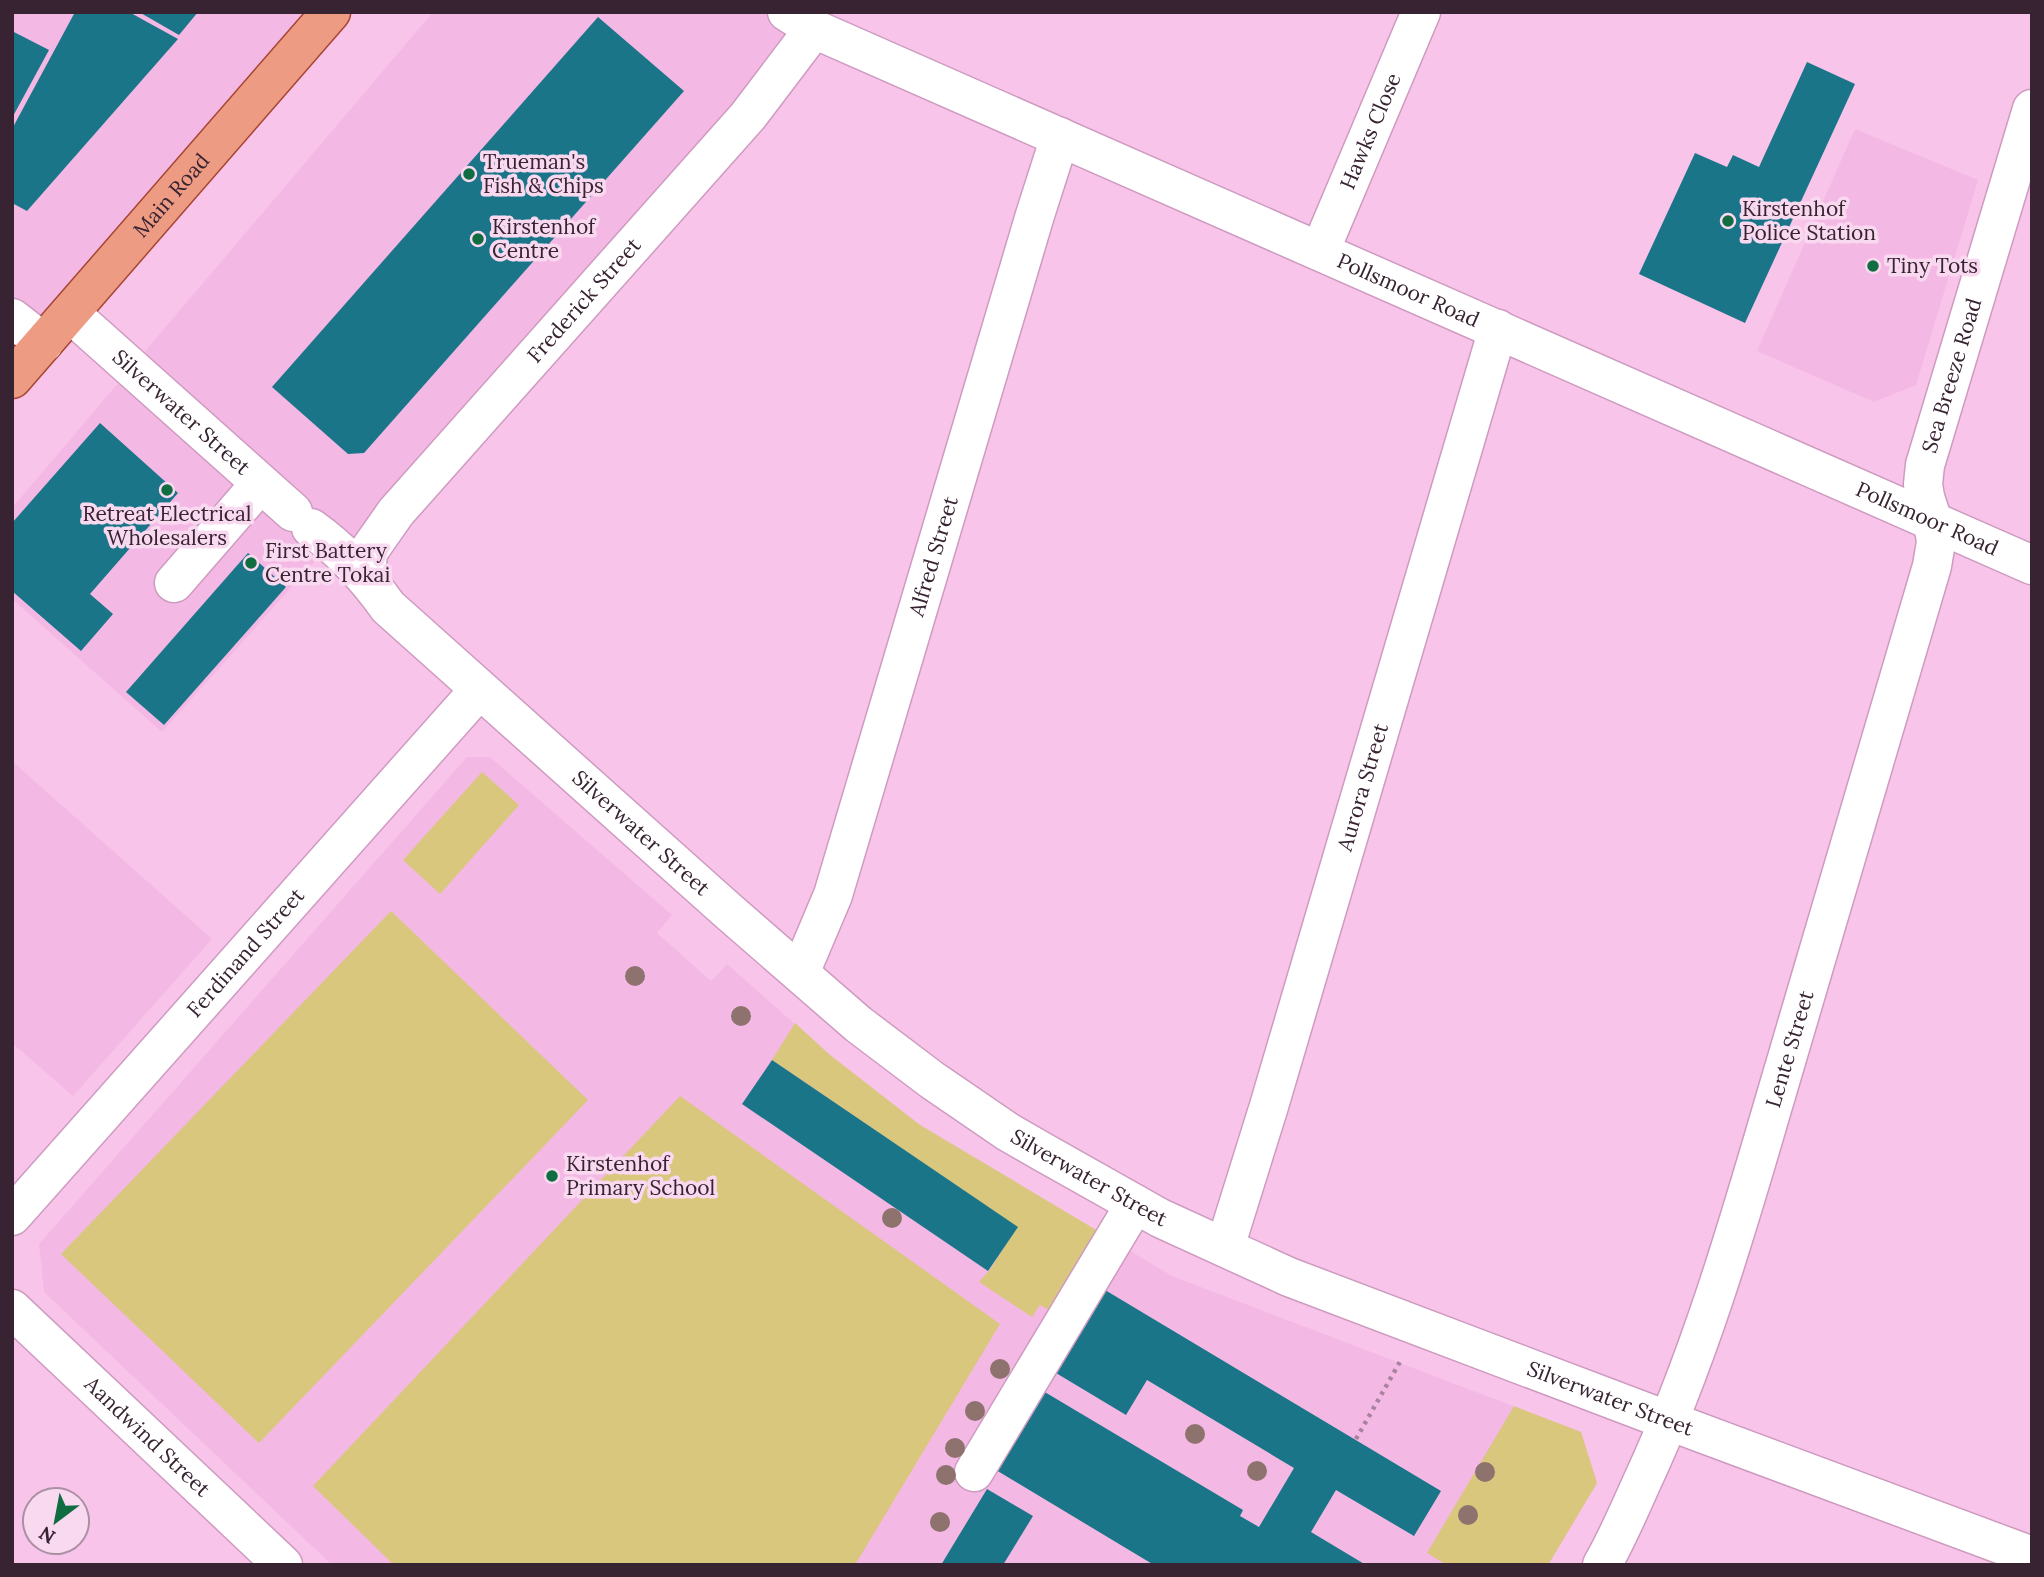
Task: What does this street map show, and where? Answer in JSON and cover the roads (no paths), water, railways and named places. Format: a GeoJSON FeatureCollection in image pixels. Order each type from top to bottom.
{"type":"FeatureCollection","features":[{"type":"Feature","properties":{"kind":"main road","name":"Main Road"},"geometry":{"type":"LineString","coordinates":[[12,379],[331,12]]}},
{"type":"Feature","properties":{"kind":"street","name":"Hawks Close"},"geometry":{"type":"LineString","coordinates":[[1320,251],[1421,12]]}},
{"type":"Feature","properties":{"kind":"street","name":"Pollsmoor Road"},"geometry":{"type":"LineString","coordinates":[[800,21],[2032,565]]}},
{"type":"Feature","properties":{"kind":"street","name":"Frederick Street"},"geometry":{"type":"LineString","coordinates":[[366,577],[368,552],[396,512],[748,116],[800,21]]}},
{"type":"Feature","properties":{"kind":"street","name":"Sea Breeze Road"},"geometry":{"type":"LineString","coordinates":[[1933,523],[1923,484],[1925,465],[2032,109]]}},
{"type":"Feature","properties":{"kind":"street","name":"Alfred Street"},"geometry":{"type":"LineString","coordinates":[[800,973],[833,895],[1060,137]]}},
{"type":"Feature","properties":{"kind":"street","name":"Silverwater Street"},"geometry":{"type":"LineString","coordinates":[[70,313],[260,484],[332,543],[366,577],[388,607],[479,690],[858,1024],[932,1080],[1008,1132],[1160,1218],[1289,1277],[2032,1556]]}},
{"type":"Feature","properties":{"kind":"street"},"geometry":{"type":"LineString","coordinates":[[12,317],[44,343]]}},
{"type":"Feature","properties":{"kind":"street","name":"Aurora Street"},"geometry":{"type":"LineString","coordinates":[[1226,1247],[1498,329]]}},
{"type":"Feature","properties":{"kind":"street"},"geometry":{"type":"LineString","coordinates":[[174,583],[260,484]]}},
{"type":"Feature","properties":{"kind":"street","name":"Lente Street"},"geometry":{"type":"LineString","coordinates":[[1602,1565],[1669,1421],[1703,1334],[1758,1158],[1925,592],[1935,554],[1933,523]]}},
{"type":"Feature","properties":{"kind":"street","name":"Ferdinand Street"},"geometry":{"type":"LineString","coordinates":[[12,1216],[479,690]]}},
{"type":"Feature","properties":{"kind":"street"},"geometry":{"type":"LineString","coordinates":[[974,1472],[1135,1204]]}},
{"type":"Feature","properties":{"kind":"street","name":"Aandwind Street"},"geometry":{"type":"LineString","coordinates":[[12,1308],[283,1565]]}},
{"type":"Feature","properties":{"kind":"place","name":"Trueman's Fish & Chips"},"geometry":{"type":"Point","coordinates":[469,174]}},
{"type":"Feature","properties":{"kind":"place","name":"Kirstenhof Police Station"},"geometry":{"type":"Point","coordinates":[1728,221]}},
{"type":"Feature","properties":{"kind":"place","name":"Kirstenhof Centre"},"geometry":{"type":"Point","coordinates":[478,239]}},
{"type":"Feature","properties":{"kind":"place","name":"Tiny Tots"},"geometry":{"type":"Point","coordinates":[1873,266]}},
{"type":"Feature","properties":{"kind":"place","name":"Retreat Electrical Wholesalers"},"geometry":{"type":"Point","coordinates":[167,490]}},
{"type":"Feature","properties":{"kind":"place","name":"First Battery Centre Tokai"},"geometry":{"type":"Point","coordinates":[251,563]}},
{"type":"Feature","properties":{"kind":"place","name":"Kirstenhof Primary School"},"geometry":{"type":"Point","coordinates":[552,1176]}}]}
